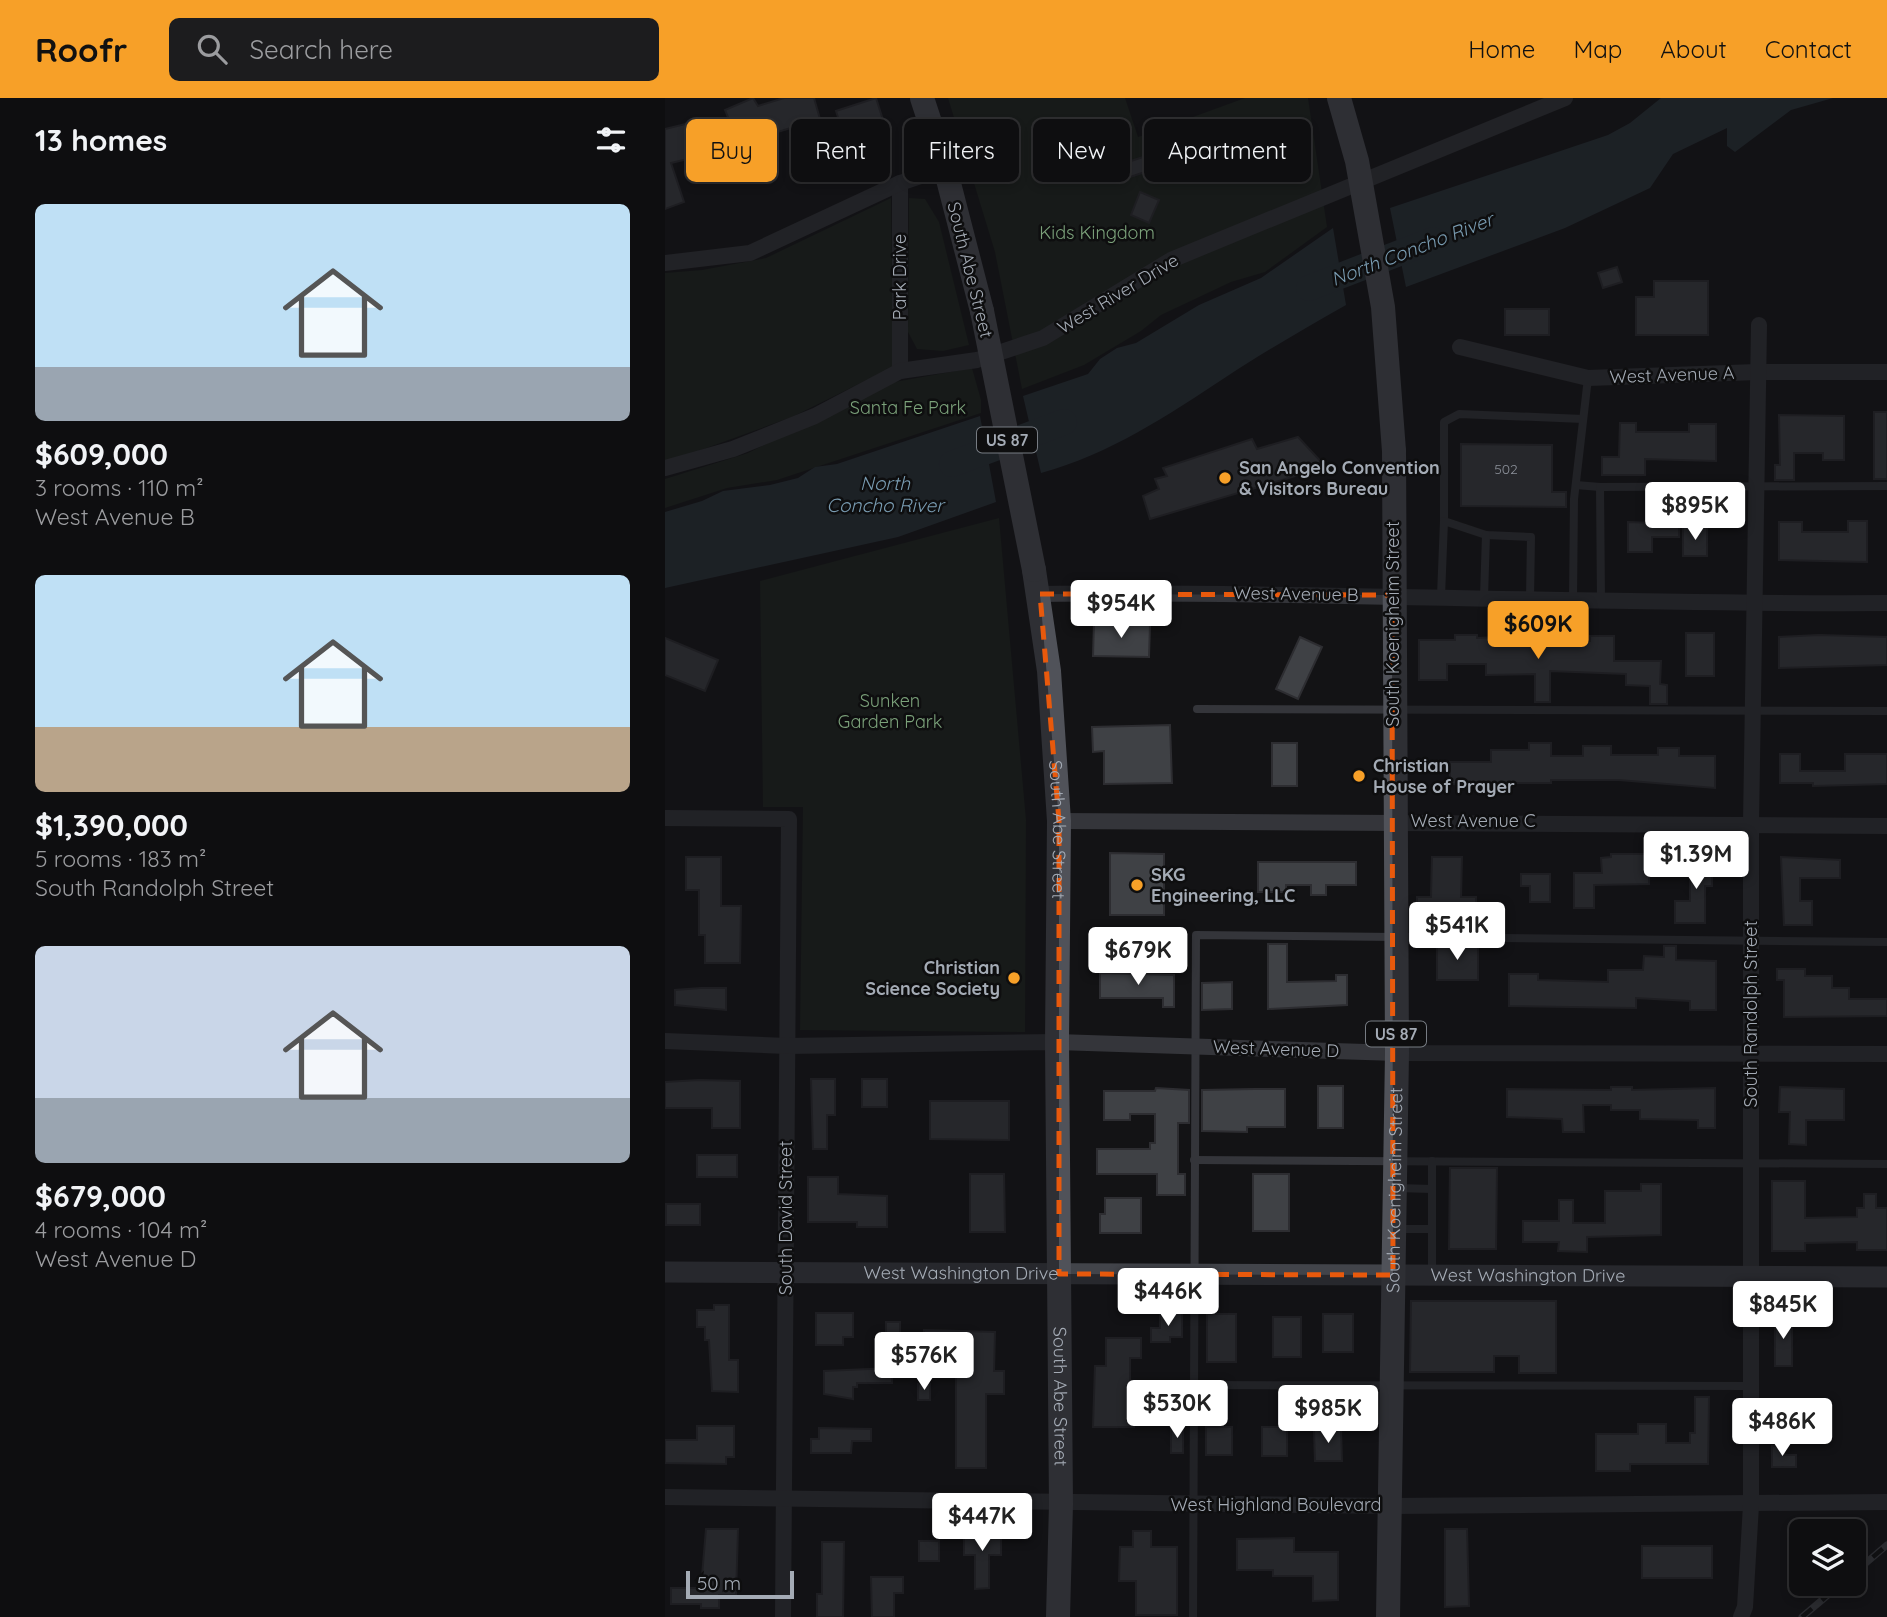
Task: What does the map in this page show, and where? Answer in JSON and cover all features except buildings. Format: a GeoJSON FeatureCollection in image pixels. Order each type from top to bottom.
{"type":"FeatureCollection","features":[{"type":"Feature","properties":{"kind":"main road","name":"South Abe Street"},"geometry":{"type":"LineString","coordinates":[[922,98],[929,119]]}},
{"type":"Feature","properties":{"kind":"main road","name":"South Koenigheim Street"},"geometry":{"type":"LineString","coordinates":[[1339,98],[1357,161],[1384,307],[1394,452],[1392,595],[1397,1053],[1388,1617]]}},
{"type":"Feature","properties":{"kind":"main road","name":"South Abe Street"},"geometry":{"type":"LineString","coordinates":[[949,182],[982,311],[1040,594],[1059,821],[1057,1042],[1061,1504],[1058,1617]]}},
{"type":"Feature","properties":{"kind":"street","name":"West River Drive"},"geometry":{"type":"LineString","coordinates":[[665,468],[733,449],[815,416],[899,371],[977,360],[1043,338],[1171,260],[1565,98]]}},
{"type":"Feature","properties":{"kind":"street"},"geometry":{"type":"LineString","coordinates":[[665,263],[750,253],[904,181]]}},
{"type":"Feature","properties":{"kind":"street","name":"Park Drive"},"geometry":{"type":"LineString","coordinates":[[899,183],[899,371]]}},
{"type":"Feature","properties":{"kind":"street","name":"South Randolph Street"},"geometry":{"type":"LineString","coordinates":[[1741,1617],[1745,1607],[1751,1505],[1751,823],[1759,325]]}},
{"type":"Feature","properties":{"kind":"street","name":"West Avenue A"},"geometry":{"type":"LineString","coordinates":[[1460,346],[1588,377],[1757,372],[1887,372]]}},
{"type":"Feature","properties":{"kind":"street","name":"West Avenue B"},"geometry":{"type":"LineString","coordinates":[[1040,594],[1392,595],[1754,604],[1887,603]]}},
{"type":"Feature","properties":{"kind":"street","name":"South David Street"},"geometry":{"type":"LineString","coordinates":[[665,818],[789,819],[783,1617]]}},
{"type":"Feature","properties":{"kind":"street","name":"West Avenue C"},"geometry":{"type":"LineString","coordinates":[[1059,821],[1751,823],[1887,826]]}},
{"type":"Feature","properties":{"kind":"street","name":"West Avenue D"},"geometry":{"type":"LineString","coordinates":[[665,1041],[787,1046],[1057,1042],[1397,1053],[1887,1054]]}},
{"type":"Feature","properties":{"kind":"street","name":"West Washington Drive"},"geometry":{"type":"LineString","coordinates":[[665,1272],[1887,1277]]}},
{"type":"Feature","properties":{"kind":"street","name":"West Highland Boulevard"},"geometry":{"type":"LineString","coordinates":[[665,1497],[1390,1506],[1887,1502]]}},
{"type":"Feature","properties":{"kind":"lane"},"geometry":{"type":"LineString","coordinates":[[1573,599],[1576,485],[1588,377]]}},
{"type":"Feature","properties":{"kind":"lane"},"geometry":{"type":"LineString","coordinates":[[1441,596],[1444,422],[1449,416],[1583,419]]}},
{"type":"Feature","properties":{"kind":"lane"},"geometry":{"type":"LineString","coordinates":[[1576,485],[1887,486]]}},
{"type":"Feature","properties":{"kind":"lane"},"geometry":{"type":"LineString","coordinates":[[1601,487],[1601,600]]}},
{"type":"Feature","properties":{"kind":"lane"},"geometry":{"type":"LineString","coordinates":[[1444,521],[1486,536],[1531,537],[1530,598]]}},
{"type":"Feature","properties":{"kind":"lane"},"geometry":{"type":"LineString","coordinates":[[1484,597],[1486,536]]}},
{"type":"Feature","properties":{"kind":"lane"},"geometry":{"type":"LineString","coordinates":[[1197,709],[1887,711]]}},
{"type":"Feature","properties":{"kind":"lane"},"geometry":{"type":"LineString","coordinates":[[1193,1617],[1196,934],[1887,942]]}},
{"type":"Feature","properties":{"kind":"lane"},"geometry":{"type":"LineString","coordinates":[[1194,1160],[1887,1164]]}},
{"type":"Feature","properties":{"kind":"lane"},"geometry":{"type":"LineString","coordinates":[[1431,1275],[1432,1161]]}},
{"type":"Feature","properties":{"kind":"lane"},"geometry":{"type":"LineString","coordinates":[[1394,1188],[1432,1189]]}},
{"type":"Feature","properties":{"kind":"lane"},"geometry":{"type":"LineString","coordinates":[[1394,1229],[1432,1229]]}},
{"type":"Feature","properties":{"kind":"lane"},"geometry":{"type":"LineString","coordinates":[[1193,1385],[1750,1386]]}},
{"type":"Feature","properties":{"kind":"highlighted area"},"geometry":{"type":"Polygon","coordinates":[[[1040,594],[1392,595],[1393,1275],[1059,1274],[1059,821],[1040,594]]]}},
{"type":"Feature","properties":{"kind":"green space","name":"Kids Kingdom"},"geometry":{"type":"Polygon","coordinates":[[[948,98],[1125,98],[1138,137],[1144,135],[1144,182],[1311,182],[1311,119],[1187,119],[1245,98],[1308,98],[1327,227],[1265,272],[1231,282],[1161,315],[1141,331],[1084,365],[1022,389],[995,252],[974,182],[1019,182],[1019,119],[954,119],[948,98]]]}},
{"type":"Feature","properties":{"kind":"green space"},"geometry":{"type":"Polygon","coordinates":[[[891,198],[893,367],[792,417],[665,463],[665,273],[702,270],[766,258],[891,198]]]}},
{"type":"Feature","properties":{"kind":"green space","name":"Santa Fe Park"},"geometry":{"type":"Polygon","coordinates":[[[909,198],[925,199],[939,222],[969,345],[943,351],[917,349],[908,332],[909,198]]]}},
{"type":"Feature","properties":{"kind":"green space","name":"Santa Fe Park"},"geometry":{"type":"Polygon","coordinates":[[[972,368],[981,400],[981,413],[777,480],[727,488],[665,508],[665,479],[748,453],[889,383],[972,368]]]}},
{"type":"Feature","properties":{"kind":"green space","name":"Sunken Garden Park"},"geometry":{"type":"Polygon","coordinates":[[[999,518],[1026,820],[1025,1032],[800,1030],[803,807],[763,807],[760,581],[999,518]]]}},
{"type":"Feature","properties":{"kind":"water","name":"North Concho River"},"geometry":{"type":"Polygon","coordinates":[[[1661,98],[1833,98],[1791,110],[1735,152],[1727,146],[1727,128],[1673,154],[1650,188],[1565,228],[1406,287],[1390,208],[1608,135],[1630,123],[1661,98]]]}},
{"type":"Feature","properties":{"kind":"water","name":"North Concho River"},"geometry":{"type":"Polygon","coordinates":[[[1333,228],[1346,305],[1114,445],[1041,473],[1023,396],[1088,374],[1100,359],[1117,348],[1136,343],[1199,305],[1261,278],[1333,228]]]}},
{"type":"Feature","properties":{"kind":"water","name":"North Concho River"},"geometry":{"type":"Polygon","coordinates":[[[980,416],[996,502],[898,537],[665,588],[665,512],[702,501],[723,491],[770,485],[798,478],[815,467],[837,464],[980,416]]]}},
{"type":"Feature","properties":{"kind":"waterway","name":"North Concho River"},"geometry":{"type":"LineString","coordinates":[[1309,288],[1433,240]]}},
{"type":"Feature","properties":{"kind":"waterway","name":"North Concho River"},"geometry":{"type":"LineString","coordinates":[[952,464],[1064,422]]}},
{"type":"Feature","properties":{"kind":"railway"},"geometry":{"type":"LineString","coordinates":[[1866,1563],[1887,1545]]}},
{"type":"Feature","properties":{"kind":"railway"},"geometry":{"type":"LineString","coordinates":[[1802,1617],[1827,1596]]}},
{"type":"Feature","properties":{"kind":"place","name":"San Angelo Convention & Visitors Bureau"},"geometry":{"type":"Point","coordinates":[1225,478]}},
{"type":"Feature","properties":{"kind":"place","name":"Christian House of Prayer"},"geometry":{"type":"Point","coordinates":[1359,776]}},
{"type":"Feature","properties":{"kind":"place","name":"SKG Engineering, LLC"},"geometry":{"type":"Point","coordinates":[1137,885]}},
{"type":"Feature","properties":{"kind":"place","name":"Christian Science Society"},"geometry":{"type":"Point","coordinates":[1014,978]}}]}
